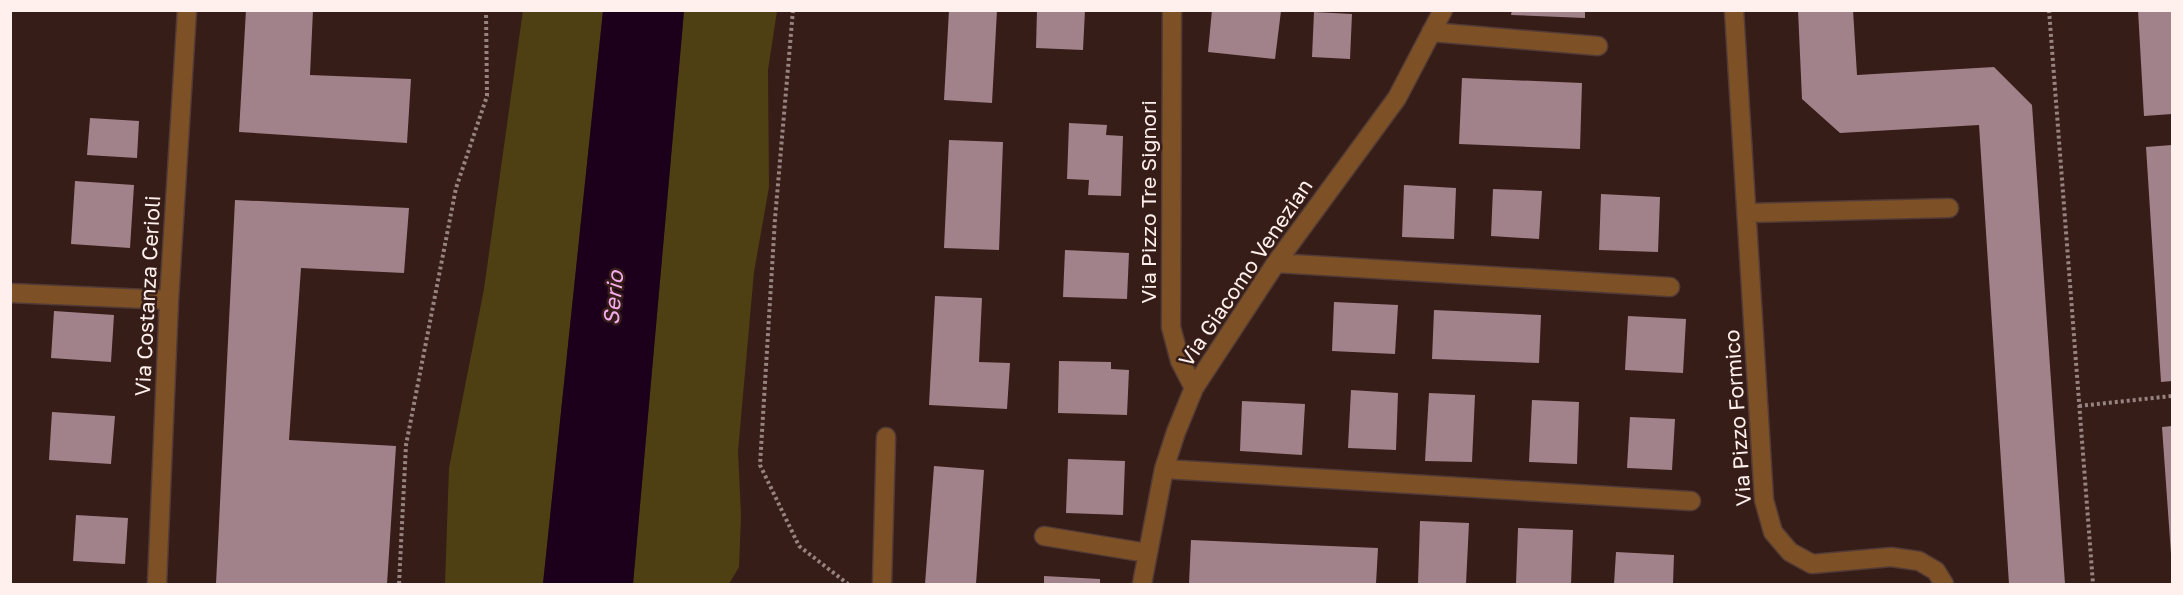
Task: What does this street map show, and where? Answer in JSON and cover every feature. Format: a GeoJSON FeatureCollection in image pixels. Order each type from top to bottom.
{"type":"FeatureCollection","features":[{"type":"Feature","properties":{"kind":"street","name":"Via Costanza Cerioli"},"geometry":{"type":"LineString","coordinates":[[157,585],[169,300],[187,10]]}},
{"type":"Feature","properties":{"kind":"street","name":"Via Pizzo Tre Signori"},"geometry":{"type":"LineString","coordinates":[[1172,10],[1171,327],[1180,361],[1194,388]]}},
{"type":"Feature","properties":{"kind":"street","name":"Via Giacomo Venezian"},"geometry":{"type":"LineString","coordinates":[[1142,585],[1164,469],[1194,388],[1276,262],[1397,98],[1443,10]]}},
{"type":"Feature","properties":{"kind":"street","name":"Via Pizzo Formico"},"geometry":{"type":"LineString","coordinates":[[1734,10],[1764,500],[1773,532],[1790,552],[1812,564],[1891,557],[1919,561],[1936,570],[1944,585]]}},
{"type":"Feature","properties":{"kind":"street"},"geometry":{"type":"LineString","coordinates":[[1431,32],[1598,46]]}},
{"type":"Feature","properties":{"kind":"street"},"geometry":{"type":"LineString","coordinates":[[1747,213],[1949,208]]}},
{"type":"Feature","properties":{"kind":"street"},"geometry":{"type":"LineString","coordinates":[[1276,262],[1670,287]]}},
{"type":"Feature","properties":{"kind":"street"},"geometry":{"type":"LineString","coordinates":[[10,293],[169,300]]}},
{"type":"Feature","properties":{"kind":"street"},"geometry":{"type":"LineString","coordinates":[[882,585],[886,437]]}},
{"type":"Feature","properties":{"kind":"street"},"geometry":{"type":"LineString","coordinates":[[1164,469],[1691,501]]}},
{"type":"Feature","properties":{"kind":"street"},"geometry":{"type":"LineString","coordinates":[[1044,536],[1147,553]]}},
{"type":"Feature","properties":{"kind":"path"},"geometry":{"type":"LineString","coordinates":[[399,585],[406,445],[456,188],[487,96],[486,10]]}},
{"type":"Feature","properties":{"kind":"path"},"geometry":{"type":"LineString","coordinates":[[793,10],[775,219],[760,465],[799,546],[848,585]]}},
{"type":"Feature","properties":{"kind":"path"},"geometry":{"type":"LineString","coordinates":[[2049,10],[2093,585]]}},
{"type":"Feature","properties":{"kind":"path"},"geometry":{"type":"LineString","coordinates":[[2079,406],[2172,396]]}},
{"type":"Feature","properties":{"kind":"shaded area"},"geometry":{"type":"Polygon","coordinates":[[[523,10],[603,11],[543,584],[445,584],[449,468],[484,289],[523,10]]]}},
{"type":"Feature","properties":{"kind":"shaded area"},"geometry":{"type":"Polygon","coordinates":[[[684,11],[777,11],[768,70],[769,187],[754,272],[738,451],[741,516],[739,567],[729,584],[633,584],[684,11]]]}},
{"type":"Feature","properties":{"kind":"water","name":"Serio"},"geometry":{"type":"Polygon","coordinates":[[[603,11],[684,11],[633,584],[543,584],[603,11]]]}},
{"type":"Feature","properties":{"kind":"building"},"geometry":{"type":"Polygon","coordinates":[[[246,10],[313,10],[310,75],[411,79],[407,143],[239,132],[246,10]]]}},
{"type":"Feature","properties":{"kind":"building"},"geometry":{"type":"Polygon","coordinates":[[[949,10],[997,10],[992,103],[944,100],[949,10]]]}},
{"type":"Feature","properties":{"kind":"building"},"geometry":{"type":"Polygon","coordinates":[[[1037,10],[1085,10],[1083,50],[1036,48],[1037,10]]]}},
{"type":"Feature","properties":{"kind":"building"},"geometry":{"type":"Polygon","coordinates":[[[1212,10],[1281,11],[1275,59],[1208,52],[1212,10]]]}},
{"type":"Feature","properties":{"kind":"building"},"geometry":{"type":"Polygon","coordinates":[[[1512,10],[1585,10],[1585,18],[1511,15],[1512,10]]]}},
{"type":"Feature","properties":{"kind":"building"},"geometry":{"type":"Polygon","coordinates":[[[1798,10],[1853,10],[1857,75],[1994,67],[2032,105],[2065,584],[2009,584],[1979,125],[1840,133],[1802,99],[1798,10]]]}},
{"type":"Feature","properties":{"kind":"building"},"geometry":{"type":"Polygon","coordinates":[[[2138,10],[2172,10],[2172,114],[2144,116],[2138,10]]]}},
{"type":"Feature","properties":{"kind":"building"},"geometry":{"type":"Polygon","coordinates":[[[1314,12],[1352,14],[1350,59],[1312,57],[1314,12]]]}},
{"type":"Feature","properties":{"kind":"building"},"geometry":{"type":"Polygon","coordinates":[[[1462,78],[1582,83],[1580,149],[1459,144],[1462,78]]]}},
{"type":"Feature","properties":{"kind":"building"},"geometry":{"type":"Polygon","coordinates":[[[90,118],[139,121],[137,158],[87,155],[90,118]]]}},
{"type":"Feature","properties":{"kind":"building"},"geometry":{"type":"Polygon","coordinates":[[[1069,123],[1107,125],[1106,135],[1123,136],[1121,196],[1088,195],[1089,180],[1067,179],[1069,123]]]}},
{"type":"Feature","properties":{"kind":"building"},"geometry":{"type":"Polygon","coordinates":[[[949,140],[1003,142],[999,250],[944,248],[949,140]]]}},
{"type":"Feature","properties":{"kind":"building"},"geometry":{"type":"Polygon","coordinates":[[[2172,145],[2172,381],[2161,382],[2146,147],[2172,145]]]}},
{"type":"Feature","properties":{"kind":"building"},"geometry":{"type":"Polygon","coordinates":[[[75,181],[134,185],[130,248],[71,244],[75,181]]]}},
{"type":"Feature","properties":{"kind":"building"},"geometry":{"type":"Polygon","coordinates":[[[1404,185],[1456,188],[1454,239],[1402,237],[1404,185]]]}},
{"type":"Feature","properties":{"kind":"building"},"geometry":{"type":"Polygon","coordinates":[[[1493,189],[1542,191],[1539,239],[1491,236],[1493,189]]]}},
{"type":"Feature","properties":{"kind":"building"},"geometry":{"type":"Polygon","coordinates":[[[1601,194],[1660,197],[1658,252],[1599,250],[1601,194]]]}},
{"type":"Feature","properties":{"kind":"building"},"geometry":{"type":"Polygon","coordinates":[[[235,200],[409,208],[404,273],[301,268],[289,440],[396,446],[387,584],[216,584],[235,200]]]}},
{"type":"Feature","properties":{"kind":"building"},"geometry":{"type":"Polygon","coordinates":[[[1065,250],[1129,253],[1127,299],[1063,297],[1065,250]]]}},
{"type":"Feature","properties":{"kind":"building"},"geometry":{"type":"Polygon","coordinates":[[[935,296],[982,298],[979,362],[1010,363],[1007,409],[929,405],[935,296]]]}},
{"type":"Feature","properties":{"kind":"building"},"geometry":{"type":"Polygon","coordinates":[[[1334,302],[1398,305],[1395,354],[1332,351],[1334,302]]]}},
{"type":"Feature","properties":{"kind":"building"},"geometry":{"type":"Polygon","coordinates":[[[1434,310],[1541,315],[1539,363],[1432,359],[1434,310]]]}},
{"type":"Feature","properties":{"kind":"building"},"geometry":{"type":"Polygon","coordinates":[[[54,311],[114,315],[111,362],[51,358],[54,311]]]}},
{"type":"Feature","properties":{"kind":"building"},"geometry":{"type":"Polygon","coordinates":[[[1628,316],[1686,319],[1683,373],[1625,370],[1628,316]]]}},
{"type":"Feature","properties":{"kind":"building"},"geometry":{"type":"Polygon","coordinates":[[[1059,361],[1111,362],[1111,369],[1129,370],[1127,415],[1058,413],[1059,361]]]}},
{"type":"Feature","properties":{"kind":"building"},"geometry":{"type":"Polygon","coordinates":[[[1351,390],[1398,393],[1396,450],[1348,448],[1351,390]]]}},
{"type":"Feature","properties":{"kind":"building"},"geometry":{"type":"Polygon","coordinates":[[[1429,393],[1475,395],[1472,462],[1425,461],[1429,393]]]}},
{"type":"Feature","properties":{"kind":"building"},"geometry":{"type":"Polygon","coordinates":[[[1532,400],[1579,402],[1577,464],[1529,462],[1532,400]]]}},
{"type":"Feature","properties":{"kind":"building"},"geometry":{"type":"Polygon","coordinates":[[[1242,401],[1305,404],[1302,455],[1240,451],[1242,401]]]}},
{"type":"Feature","properties":{"kind":"building"},"geometry":{"type":"Polygon","coordinates":[[[52,412],[115,416],[111,464],[49,460],[52,412]]]}},
{"type":"Feature","properties":{"kind":"building"},"geometry":{"type":"Polygon","coordinates":[[[1630,417],[1675,419],[1672,470],[1627,468],[1630,417]]]}},
{"type":"Feature","properties":{"kind":"building"},"geometry":{"type":"Polygon","coordinates":[[[2172,426],[2172,554],[2171,554],[2162,427],[2172,426]]]}},
{"type":"Feature","properties":{"kind":"building"},"geometry":{"type":"Polygon","coordinates":[[[1068,459],[1125,461],[1123,515],[1066,513],[1068,459]]]}},
{"type":"Feature","properties":{"kind":"building"},"geometry":{"type":"Polygon","coordinates":[[[934,466],[984,470],[976,584],[925,584],[934,466]]]}},
{"type":"Feature","properties":{"kind":"building"},"geometry":{"type":"Polygon","coordinates":[[[76,515],[128,518],[125,564],[73,561],[76,515]]]}},
{"type":"Feature","properties":{"kind":"building"},"geometry":{"type":"Polygon","coordinates":[[[1420,521],[1469,523],[1466,584],[1418,584],[1420,521]]]}},
{"type":"Feature","properties":{"kind":"building"},"geometry":{"type":"Polygon","coordinates":[[[1518,528],[1573,530],[1571,584],[1516,584],[1518,528]]]}},
{"type":"Feature","properties":{"kind":"building"},"geometry":{"type":"Polygon","coordinates":[[[1191,540],[1378,548],[1376,584],[1189,584],[1191,540]]]}},
{"type":"Feature","properties":{"kind":"building"},"geometry":{"type":"Polygon","coordinates":[[[1616,552],[1674,555],[1673,584],[1614,584],[1616,552]]]}},
{"type":"Feature","properties":{"kind":"building"},"geometry":{"type":"Polygon","coordinates":[[[1044,576],[1100,579],[1100,584],[1044,584],[1044,576]]]}}]}
